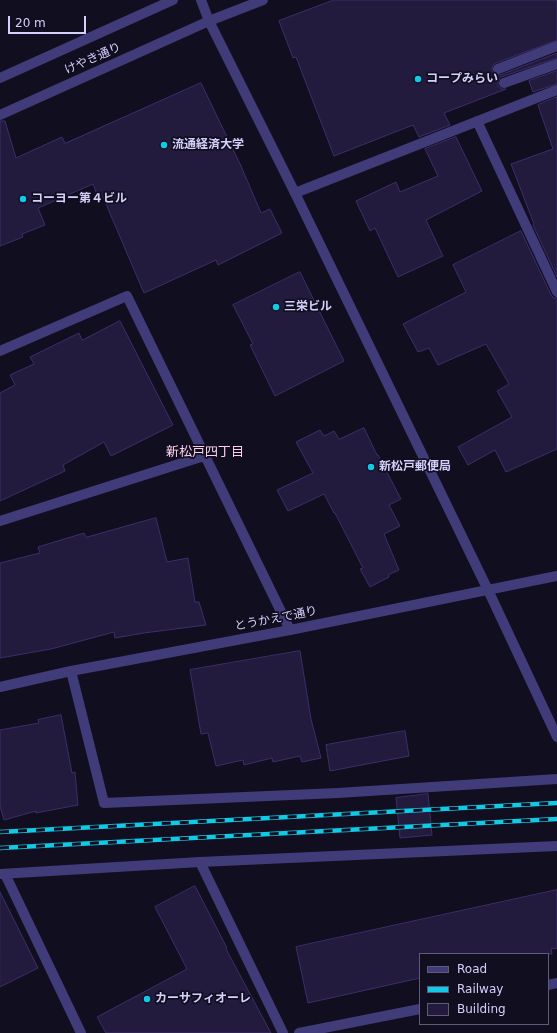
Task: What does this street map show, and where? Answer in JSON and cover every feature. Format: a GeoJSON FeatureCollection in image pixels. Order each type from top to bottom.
{"type":"FeatureCollection","features":[{"type":"Feature","properties":{"kind":"street","name":"けやき通り"},"geometry":{"type":"LineString","coordinates":[[0,78],[174,0]]}},
{"type":"Feature","properties":{"kind":"street"},"geometry":{"type":"LineString","coordinates":[[201,0],[209,21],[488,590],[557,737]]}},
{"type":"Feature","properties":{"kind":"street","name":"けやき通り"},"geometry":{"type":"LineString","coordinates":[[0,115],[209,21],[263,0]]}},
{"type":"Feature","properties":{"kind":"street"},"geometry":{"type":"LineString","coordinates":[[498,69],[557,46]]}},
{"type":"Feature","properties":{"kind":"street"},"geometry":{"type":"LineString","coordinates":[[504,83],[557,64]]}},
{"type":"Feature","properties":{"kind":"street"},"geometry":{"type":"LineString","coordinates":[[295,194],[557,90]]}},
{"type":"Feature","properties":{"kind":"street"},"geometry":{"type":"LineString","coordinates":[[477,122],[554,280],[557,292]]}},
{"type":"Feature","properties":{"kind":"street"},"geometry":{"type":"LineString","coordinates":[[0,351],[127,296],[290,630]]}},
{"type":"Feature","properties":{"kind":"street"},"geometry":{"type":"LineString","coordinates":[[0,521],[204,456]]}},
{"type":"Feature","properties":{"kind":"street","name":"とうかえで通り"},"geometry":{"type":"LineString","coordinates":[[0,686],[71,671],[290,630],[557,576]]}},
{"type":"Feature","properties":{"kind":"street"},"geometry":{"type":"LineString","coordinates":[[71,671],[104,803],[338,794],[557,779]]}},
{"type":"Feature","properties":{"kind":"street"},"geometry":{"type":"LineString","coordinates":[[81,1033],[3,874],[200,862],[557,846]]}},
{"type":"Feature","properties":{"kind":"street"},"geometry":{"type":"LineString","coordinates":[[200,862],[283,1033]]}},
{"type":"Feature","properties":{"kind":"street"},"geometry":{"type":"LineString","coordinates":[[299,1033],[419,1010]]}},
{"type":"Feature","properties":{"kind":"building","name":"コープみらい"},"geometry":{"type":"Polygon","coordinates":[[[334,0],[557,0],[557,40],[496,63],[493,65],[492,71],[494,74],[500,75],[557,53],[557,58],[501,77],[498,81],[498,86],[502,89],[506,89],[444,113],[450,125],[419,137],[413,125],[334,156],[296,57],[293,58],[279,21],[334,0]]]}},
{"type":"Feature","properties":{"kind":"building"},"geometry":{"type":"Polygon","coordinates":[[[557,71],[557,84],[533,92],[529,81],[557,71]]]}},
{"type":"Feature","properties":{"kind":"building"},"geometry":{"type":"Polygon","coordinates":[[[201,83],[241,166],[261,213],[270,209],[282,233],[218,265],[216,260],[144,293],[103,197],[99,200],[93,184],[38,208],[45,225],[22,234],[23,237],[0,246],[0,121],[5,121],[16,158],[62,137],[65,143],[201,83]]]}},
{"type":"Feature","properties":{"kind":"building"},"geometry":{"type":"Polygon","coordinates":[[[557,97],[557,277],[533,225],[534,224],[511,164],[553,149],[538,105],[557,97]]]}},
{"type":"Feature","properties":{"kind":"building"},"geometry":{"type":"Polygon","coordinates":[[[456,137],[482,191],[426,220],[443,256],[398,277],[375,228],[370,231],[356,201],[396,182],[400,192],[438,176],[425,149],[456,137]]]}},
{"type":"Feature","properties":{"kind":"building"},"geometry":{"type":"Polygon","coordinates":[[[521,231],[551,295],[554,298],[557,298],[557,449],[506,472],[495,450],[468,465],[458,447],[512,417],[497,391],[509,384],[486,344],[438,365],[429,348],[418,352],[403,324],[466,292],[453,265],[521,231]]]}},
{"type":"Feature","properties":{"kind":"building"},"geometry":{"type":"Polygon","coordinates":[[[300,272],[344,361],[275,396],[250,345],[253,344],[233,305],[300,272]]]}},
{"type":"Feature","properties":{"kind":"building"},"geometry":{"type":"Polygon","coordinates":[[[120,321],[173,425],[111,456],[104,442],[63,465],[65,471],[0,501],[0,393],[15,385],[10,375],[34,364],[30,357],[79,333],[82,340],[120,321]]]}},
{"type":"Feature","properties":{"kind":"building"},"geometry":{"type":"Polygon","coordinates":[[[364,428],[401,499],[389,505],[400,526],[384,534],[399,570],[388,575],[389,577],[370,587],[360,569],[363,568],[324,494],[288,511],[277,490],[313,473],[296,442],[320,430],[324,436],[334,431],[339,439],[364,428]]]}},
{"type":"Feature","properties":{"kind":"building"},"geometry":{"type":"Polygon","coordinates":[[[156,518],[167,562],[188,558],[195,602],[199,602],[206,625],[115,638],[114,632],[51,649],[0,658],[0,563],[40,553],[38,547],[84,533],[86,537],[156,518]]]}},
{"type":"Feature","properties":{"kind":"building"},"geometry":{"type":"Polygon","coordinates":[[[300,651],[311,719],[321,758],[302,762],[300,756],[273,762],[272,758],[244,765],[243,760],[216,766],[208,733],[201,734],[190,670],[300,651]]]}},
{"type":"Feature","properties":{"kind":"building"},"geometry":{"type":"Polygon","coordinates":[[[61,715],[72,773],[75,772],[78,805],[36,813],[36,811],[4,820],[0,806],[0,730],[39,723],[38,720],[61,715]]]}},
{"type":"Feature","properties":{"kind":"building"},"geometry":{"type":"Polygon","coordinates":[[[405,731],[409,756],[330,771],[326,745],[405,731]]]}},
{"type":"Feature","properties":{"kind":"building"},"geometry":{"type":"Polygon","coordinates":[[[428,794],[432,835],[400,838],[396,798],[428,794]]]}},
{"type":"Feature","properties":{"kind":"building"},"geometry":{"type":"Polygon","coordinates":[[[195,886],[227,948],[226,949],[271,1033],[106,1033],[97,1017],[187,969],[155,907],[195,886]]]}},
{"type":"Feature","properties":{"kind":"building"},"geometry":{"type":"Polygon","coordinates":[[[557,890],[557,948],[551,949],[552,954],[419,953],[419,978],[308,1003],[296,947],[557,890]]]}},
{"type":"Feature","properties":{"kind":"building"},"geometry":{"type":"Polygon","coordinates":[[[0,892],[38,968],[0,987],[0,892]]]}},
{"type":"Feature","properties":{"kind":"railway"},"geometry":{"type":"LineString","coordinates":[[0,832],[557,803]]}},
{"type":"Feature","properties":{"kind":"railway"},"geometry":{"type":"LineString","coordinates":[[0,848],[557,819]]}},
{"type":"Feature","properties":{"kind":"place","name":"コープみらい"},"geometry":{"type":"Point","coordinates":[418,79]}},
{"type":"Feature","properties":{"kind":"place","name":"流通経済大学"},"geometry":{"type":"Point","coordinates":[164,145]}},
{"type":"Feature","properties":{"kind":"place","name":"コーヨー第４ビル"},"geometry":{"type":"Point","coordinates":[23,199]}},
{"type":"Feature","properties":{"kind":"place","name":"三栄ビル"},"geometry":{"type":"Point","coordinates":[276,307]}},
{"type":"Feature","properties":{"kind":"place","name":"新松戸郵便局"},"geometry":{"type":"Point","coordinates":[371,467]}},
{"type":"Feature","properties":{"kind":"place","name":"カーサフィオーレ"},"geometry":{"type":"Point","coordinates":[147,999]}},
{"type":"Feature","properties":{"kind":"district","name":"新松戸四丁目"},"geometry":{"type":"Point","coordinates":[205,453]}}]}
